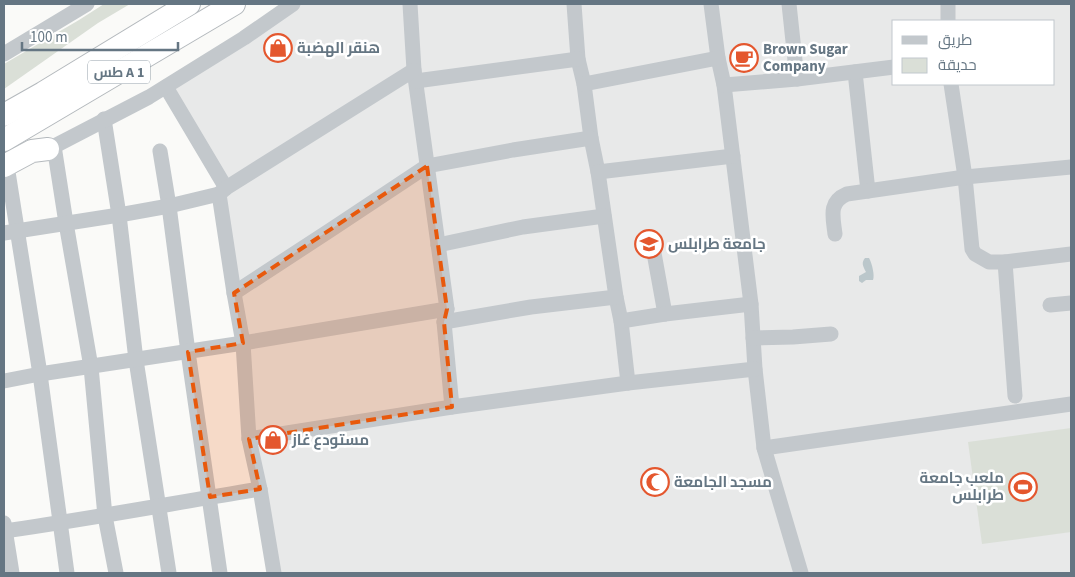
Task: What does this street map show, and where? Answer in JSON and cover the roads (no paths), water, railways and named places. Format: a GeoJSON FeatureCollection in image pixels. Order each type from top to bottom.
{"type":"FeatureCollection","features":[{"type":"Feature","properties":{"kind":"highway","name":"طس A 1"},"geometry":{"type":"LineString","coordinates":[[4,115],[189,4]]}},
{"type":"Feature","properties":{"kind":"highway","name":"طس A 1"},"geometry":{"type":"LineString","coordinates":[[4,140],[234,4]]}},
{"type":"Feature","properties":{"kind":"highway"},"geometry":{"type":"LineString","coordinates":[[5,171],[32,151],[51,147]]}},
{"type":"Feature","properties":{"kind":"street"},"geometry":{"type":"LineString","coordinates":[[4,54],[87,4]]}},
{"type":"Feature","properties":{"kind":"street"},"geometry":{"type":"LineString","coordinates":[[116,573],[105,516],[91,367],[51,147],[149,97],[244,38],[293,4]]}},
{"type":"Feature","properties":{"kind":"street"},"geometry":{"type":"LineString","coordinates":[[410,4],[415,76],[438,245],[452,407]]}},
{"type":"Feature","properties":{"kind":"street"},"geometry":{"type":"LineString","coordinates":[[574,4],[578,59],[584,84],[621,321],[628,383]]}},
{"type":"Feature","properties":{"kind":"street"},"geometry":{"type":"LineString","coordinates":[[712,4],[751,304],[755,369],[764,448],[801,573]]}},
{"type":"Feature","properties":{"kind":"street"},"geometry":{"type":"LineString","coordinates":[[789,4],[797,78]]}},
{"type":"Feature","properties":{"kind":"street"},"geometry":{"type":"LineString","coordinates":[[948,4],[948,20]]}},
{"type":"Feature","properties":{"kind":"street"},"geometry":{"type":"LineString","coordinates":[[584,84],[718,58]]}},
{"type":"Feature","properties":{"kind":"street"},"geometry":{"type":"LineString","coordinates":[[10,232],[169,206],[222,191],[415,76],[578,59]]}},
{"type":"Feature","properties":{"kind":"street"},"geometry":{"type":"LineString","coordinates":[[724,85],[892,67]]}},
{"type":"Feature","properties":{"kind":"street"},"geometry":{"type":"LineString","coordinates":[[855,72],[868,191]]}},
{"type":"Feature","properties":{"kind":"street"},"geometry":{"type":"LineString","coordinates":[[951,85],[965,177],[972,249],[975,254],[989,262],[1005,262],[1071,254]]}},
{"type":"Feature","properties":{"kind":"street"},"geometry":{"type":"LineString","coordinates":[[166,86],[222,191],[234,293],[243,343],[249,440],[260,489],[274,573]]}},
{"type":"Feature","properties":{"kind":"street"},"geometry":{"type":"LineString","coordinates":[[104,119],[119,215],[136,360],[168,573]]}},
{"type":"Feature","properties":{"kind":"street"},"geometry":{"type":"LineString","coordinates":[[234,293],[427,166],[591,138]]}},
{"type":"Feature","properties":{"kind":"street"},"geometry":{"type":"LineString","coordinates":[[160,151],[220,573]]}},
{"type":"Feature","properties":{"kind":"street"},"geometry":{"type":"LineString","coordinates":[[598,172],[733,156]]}},
{"type":"Feature","properties":{"kind":"street"},"geometry":{"type":"LineString","coordinates":[[835,234],[833,208],[838,198],[847,194],[965,177],[1071,167]]}},
{"type":"Feature","properties":{"kind":"street"},"geometry":{"type":"LineString","coordinates":[[5,171],[10,232],[40,374],[67,573]]}},
{"type":"Feature","properties":{"kind":"street"},"geometry":{"type":"LineString","coordinates":[[438,245],[523,228],[604,216]]}},
{"type":"Feature","properties":{"kind":"street"},"geometry":{"type":"LineString","coordinates":[[654,253],[665,314]]}},
{"type":"Feature","properties":{"kind":"street"},"geometry":{"type":"LineString","coordinates":[[1005,262],[1015,396]]}},
{"type":"Feature","properties":{"kind":"street"},"geometry":{"type":"LineString","coordinates":[[4,381],[243,343],[445,315],[616,297]]}},
{"type":"Feature","properties":{"kind":"street"},"geometry":{"type":"LineString","coordinates":[[1050,305],[1071,303]]}},
{"type":"Feature","properties":{"kind":"street"},"geometry":{"type":"LineString","coordinates":[[621,321],[751,304]]}},
{"type":"Feature","properties":{"kind":"street"},"geometry":{"type":"LineString","coordinates":[[753,338],[831,334]]}},
{"type":"Feature","properties":{"kind":"street"},"geometry":{"type":"LineString","coordinates":[[249,440],[452,407],[628,383],[755,369]]}},
{"type":"Feature","properties":{"kind":"street"},"geometry":{"type":"LineString","coordinates":[[764,448],[1071,404]]}},
{"type":"Feature","properties":{"kind":"street"},"geometry":{"type":"LineString","coordinates":[[12,573],[4,528],[60,523],[260,489]]}},
{"type":"Feature","properties":{"kind":"place","name":"هنقر الهضبة"},"geometry":{"type":"Point","coordinates":[278,48]}},
{"type":"Feature","properties":{"kind":"place","name":"Brown Sugar Company"},"geometry":{"type":"Point","coordinates":[744,58]}},
{"type":"Feature","properties":{"kind":"place","name":"جامعة طرابلس"},"geometry":{"type":"Point","coordinates":[649,244]}},
{"type":"Feature","properties":{"kind":"place","name":"مستودع غاز"},"geometry":{"type":"Point","coordinates":[273,440]}},
{"type":"Feature","properties":{"kind":"place","name":"مسجد الجامعة"},"geometry":{"type":"Point","coordinates":[655,482]}},
{"type":"Feature","properties":{"kind":"place","name":"ملعب جامعة طرابلس"},"geometry":{"type":"Point","coordinates":[1023,487]}}]}
